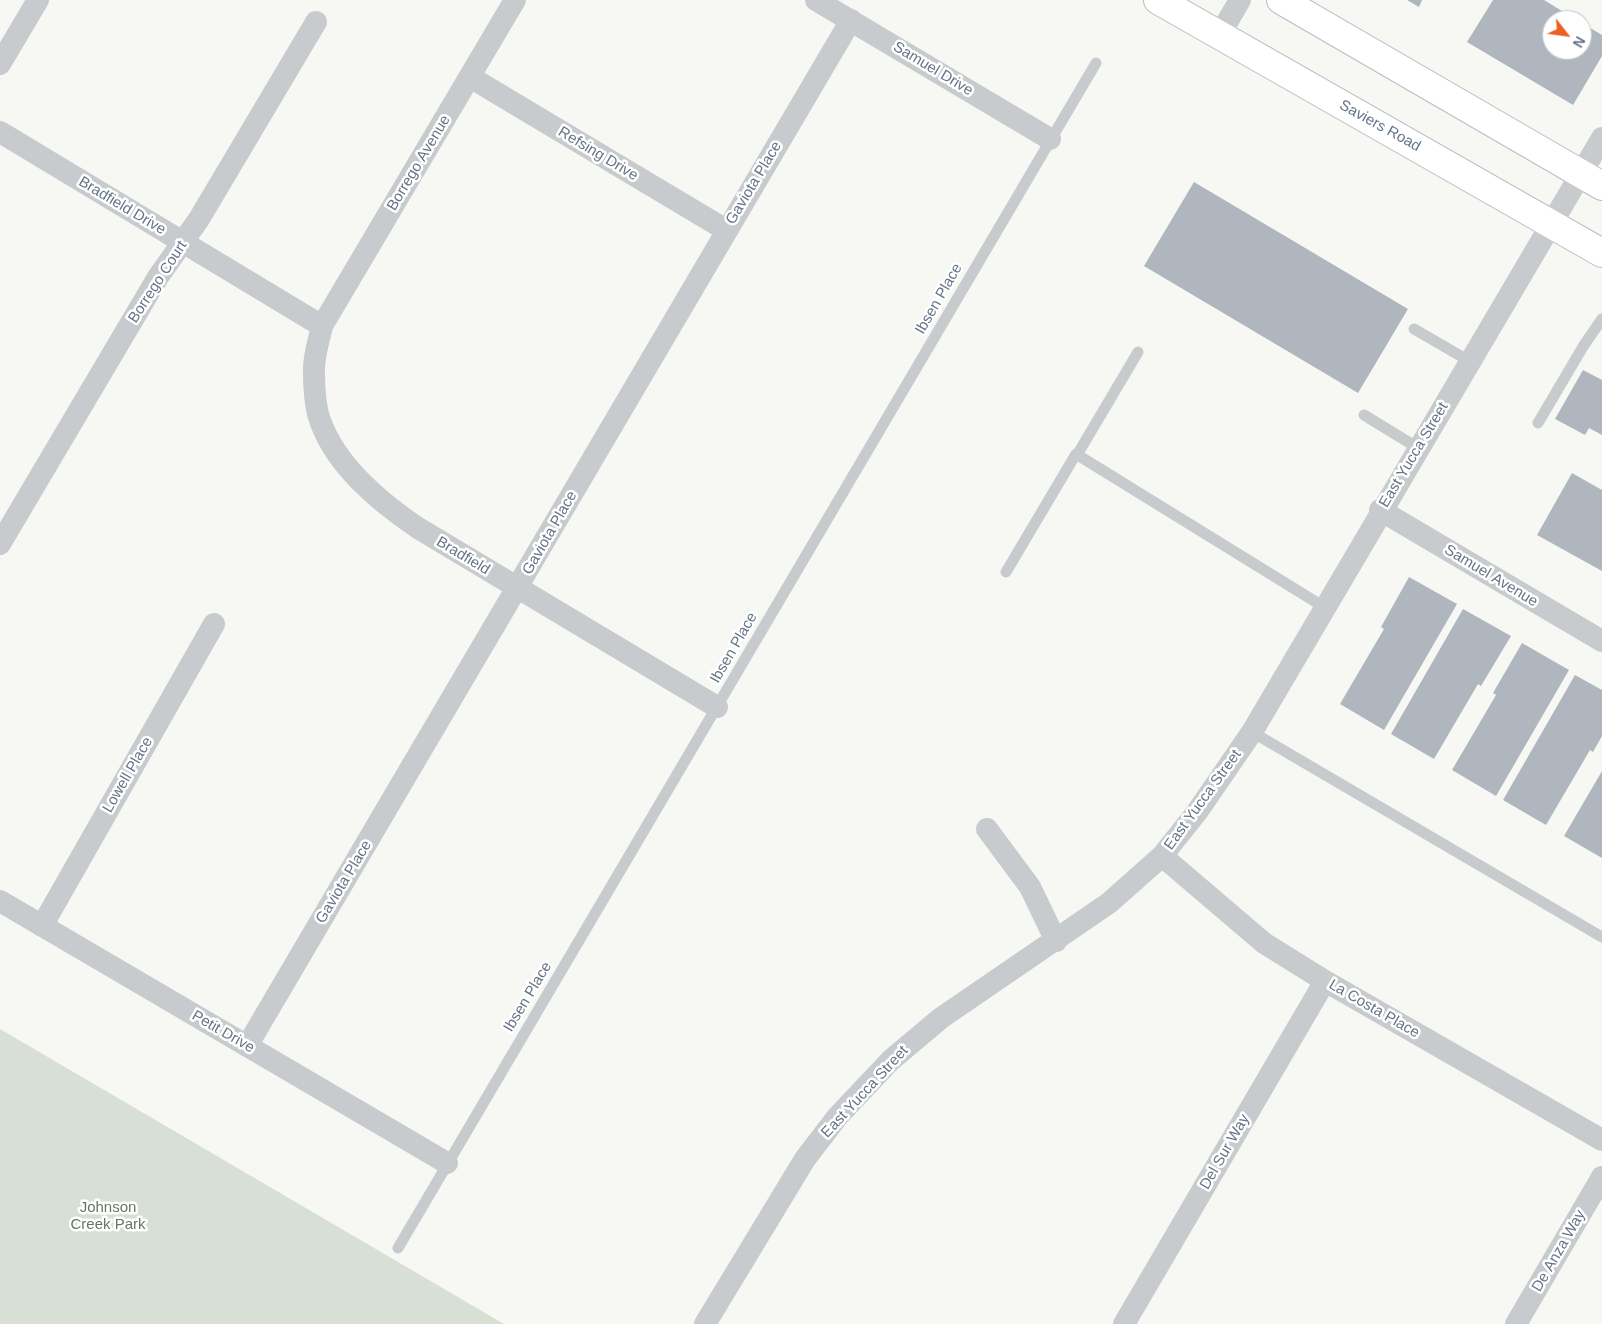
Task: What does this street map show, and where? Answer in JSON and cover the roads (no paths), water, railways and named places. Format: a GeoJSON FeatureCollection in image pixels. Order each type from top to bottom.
{"type":"FeatureCollection","features":[{"type":"Feature","properties":{"kind":"main road","name":"Saviers Road"},"geometry":{"type":"LineString","coordinates":[[1158,0],[1602,253]]}},
{"type":"Feature","properties":{"kind":"main road"},"geometry":{"type":"LineString","coordinates":[[1280,0],[1591,179]]}},
{"type":"Feature","properties":{"kind":"street"},"geometry":{"type":"LineString","coordinates":[[0,64],[38,0]]}},
{"type":"Feature","properties":{"kind":"street","name":"Borrego Avenue"},"geometry":{"type":"LineString","coordinates":[[322,326],[515,0]]}},
{"type":"Feature","properties":{"kind":"street","name":"Samuel Drive"},"geometry":{"type":"LineString","coordinates":[[816,0],[1050,139]]}},
{"type":"Feature","properties":{"kind":"street"},"geometry":{"type":"LineString","coordinates":[[1219,36],[1240,0]]}},
{"type":"Feature","properties":{"kind":"street","name":"Gaviota Place"},"geometry":{"type":"LineString","coordinates":[[247,1046],[851,20]]}},
{"type":"Feature","properties":{"kind":"street","name":"Borrego Court"},"geometry":{"type":"LineString","coordinates":[[0,544],[158,277],[183,244],[316,22]]}},
{"type":"Feature","properties":{"kind":"street","name":"Refsing Drive"},"geometry":{"type":"LineString","coordinates":[[470,77],[726,230]]}},
{"type":"Feature","properties":{"kind":"street","name":"Bradfield Drive"},"geometry":{"type":"LineString","coordinates":[[0,132],[322,326]]}},
{"type":"Feature","properties":{"kind":"street","name":"East Yucca Street"},"geometry":{"type":"LineString","coordinates":[[705,1324],[805,1159],[838,1116],[891,1060],[940,1018],[1110,903],[1162,856],[1197,812],[1252,732],[1380,510],[1552,223],[1591,179],[1602,138]]}},
{"type":"Feature","properties":{"kind":"street","name":"Bradfield"},"geometry":{"type":"LineString","coordinates":[[322,326],[313,370],[318,414],[332,446],[357,478],[385,506],[418,528],[717,707]]}},
{"type":"Feature","properties":{"kind":"street","name":"Samuel Avenue"},"geometry":{"type":"LineString","coordinates":[[1380,510],[1602,641]]}},
{"type":"Feature","properties":{"kind":"street","name":"Lowell Place"},"geometry":{"type":"LineString","coordinates":[[42,926],[214,624]]}},
{"type":"Feature","properties":{"kind":"street"},"geometry":{"type":"LineString","coordinates":[[987,829],[1030,886],[1056,941]]}},
{"type":"Feature","properties":{"kind":"street","name":"La Costa Place"},"geometry":{"type":"LineString","coordinates":[[1162,856],[1219,907],[1264,943],[1325,981],[1602,1140]]}},
{"type":"Feature","properties":{"kind":"street","name":"Petit Drive"},"geometry":{"type":"LineString","coordinates":[[0,901],[447,1163]]}},
{"type":"Feature","properties":{"kind":"street","name":"Del Sur Way"},"geometry":{"type":"LineString","coordinates":[[1124,1324],[1325,981]]}},
{"type":"Feature","properties":{"kind":"street","name":"De Anza Way"},"geometry":{"type":"LineString","coordinates":[[1516,1324],[1602,1177]]}},
{"type":"Feature","properties":{"kind":"lane","name":"Ibsen Place"},"geometry":{"type":"LineString","coordinates":[[398,1248],[1096,63]]}},
{"type":"Feature","properties":{"kind":"lane"},"geometry":{"type":"LineString","coordinates":[[1538,423],[1584,345],[1602,319]]}},
{"type":"Feature","properties":{"kind":"lane"},"geometry":{"type":"LineString","coordinates":[[1414,329],[1470,362]]}},
{"type":"Feature","properties":{"kind":"lane"},"geometry":{"type":"LineString","coordinates":[[1006,572],[1138,352]]}},
{"type":"Feature","properties":{"kind":"lane"},"geometry":{"type":"LineString","coordinates":[[1364,415],[1418,448]]}},
{"type":"Feature","properties":{"kind":"lane"},"geometry":{"type":"LineString","coordinates":[[1077,455],[1324,607]]}},
{"type":"Feature","properties":{"kind":"lane"},"geometry":{"type":"LineString","coordinates":[[1252,732],[1602,937]]}},
{"type":"Feature","properties":{"kind":"park label","name":"Johnson Creek Park"},"geometry":{"type":"Point","coordinates":[108,1216]}}]}
